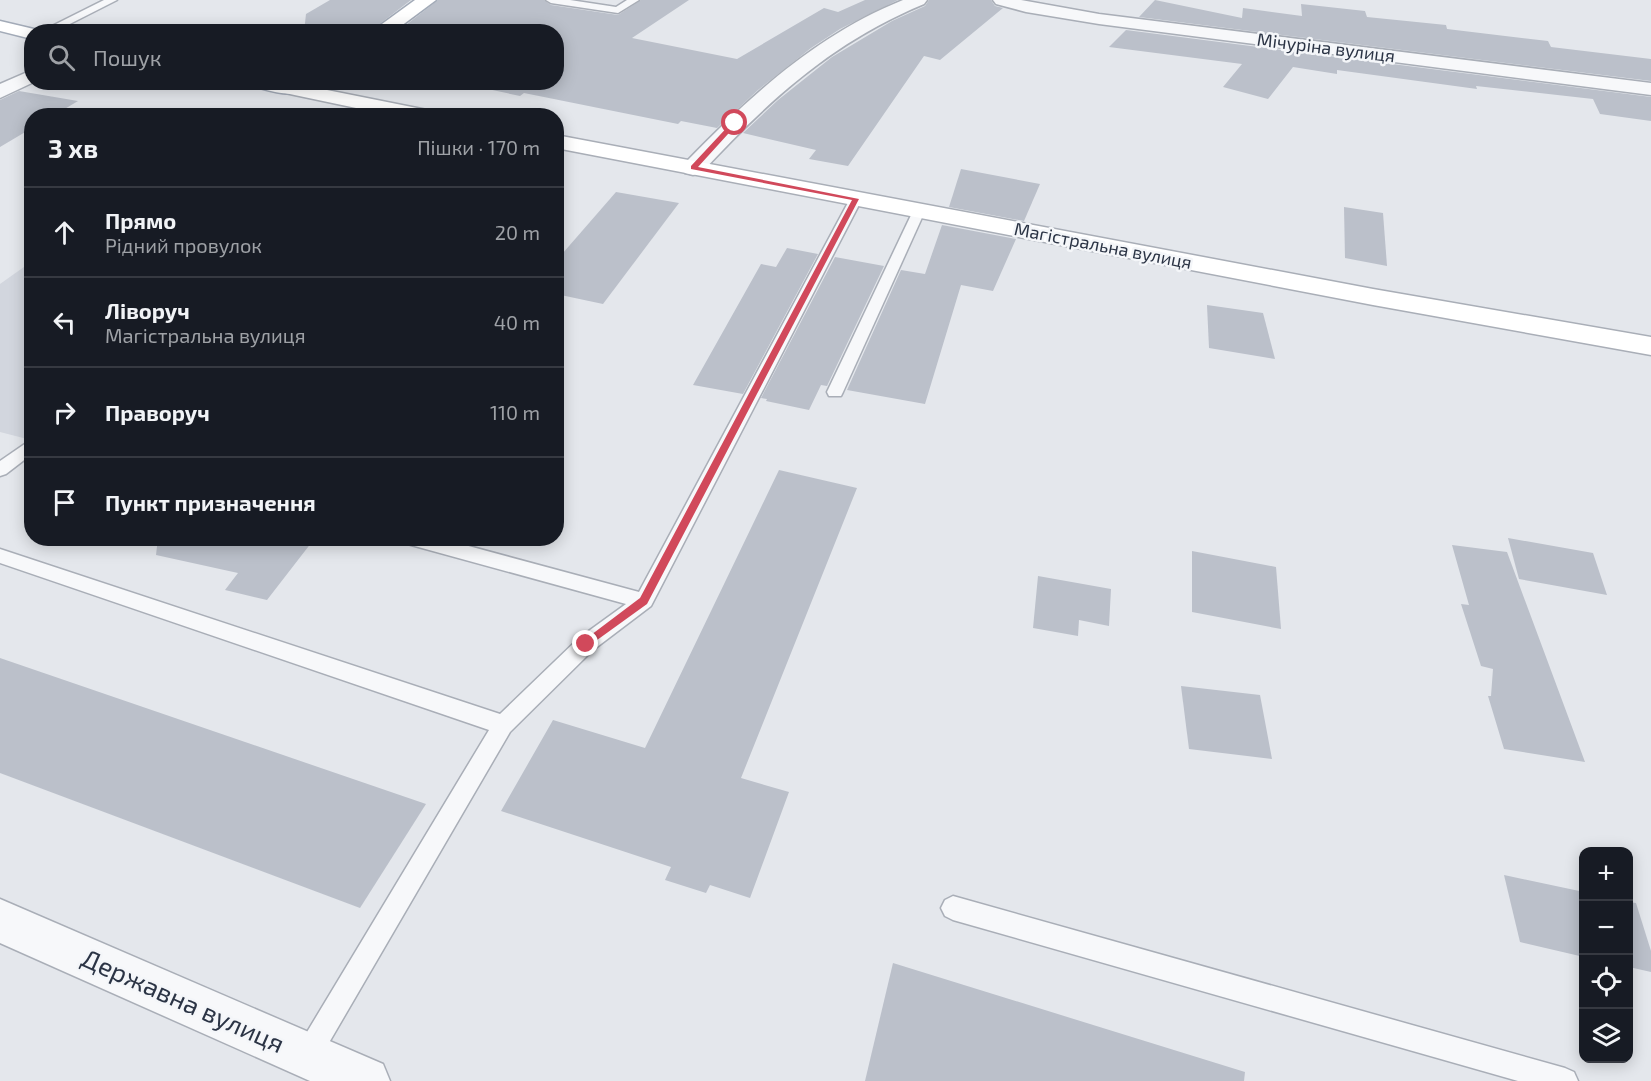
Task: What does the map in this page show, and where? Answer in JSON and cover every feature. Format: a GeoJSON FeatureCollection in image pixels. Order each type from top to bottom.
{"type":"FeatureCollection","features":[{"type":"Feature","properties":{"kind":"main road"},"geometry":{"type":"LineString","coordinates":[[392,24],[427,0]]}},
{"type":"Feature","properties":{"kind":"main road"},"geometry":{"type":"LineString","coordinates":[[0,26],[24,32]]}},
{"type":"Feature","properties":{"kind":"main road"},"geometry":{"type":"LineString","coordinates":[[314,90],[392,108]]}},
{"type":"Feature","properties":{"kind":"main road","name":"Магістральна вулиця"},"geometry":{"type":"LineString","coordinates":[[564,143],[919,211],[1651,346]]}},
{"type":"Feature","properties":{"kind":"street"},"geometry":{"type":"LineString","coordinates":[[693,168],[735,123],[783,78],[840,38],[898,7],[918,0]]}},
{"type":"Feature","properties":{"kind":"street","name":"Мічуріна вулиця"},"geometry":{"type":"LineString","coordinates":[[1002,0],[1026,7],[1099,19],[1651,89]]}},
{"type":"Feature","properties":{"kind":"street"},"geometry":{"type":"LineString","coordinates":[[0,92],[24,80]]}},
{"type":"Feature","properties":{"kind":"street","name":"Державна вулиця"},"geometry":{"type":"LineString","coordinates":[[0,921],[366,1081]]}},
{"type":"Feature","properties":{"kind":"lane"},"geometry":{"type":"LineString","coordinates":[[62,24],[112,0]]}},
{"type":"Feature","properties":{"kind":"lane"},"geometry":{"type":"LineString","coordinates":[[551,0],[618,10],[634,0]]}},
{"type":"Feature","properties":{"kind":"lane"},"geometry":{"type":"LineString","coordinates":[[307,1056],[503,725],[586,644],[644,601],[856,199]]}},
{"type":"Feature","properties":{"kind":"lane"},"geometry":{"type":"LineString","coordinates":[[835,392],[919,211]]}},
{"type":"Feature","properties":{"kind":"lane"},"geometry":{"type":"LineString","coordinates":[[0,470],[24,451]]}},
{"type":"Feature","properties":{"kind":"lane"},"geometry":{"type":"LineString","coordinates":[[441,546],[644,601]]}},
{"type":"Feature","properties":{"kind":"lane"},"geometry":{"type":"LineString","coordinates":[[2,558],[503,725]]}},
{"type":"Feature","properties":{"kind":"lane"},"geometry":{"type":"LineString","coordinates":[[953,908],[1565,1081]]}},
{"type":"Feature","properties":{"kind":"shaded area"},"geometry":{"type":"Polygon","coordinates":[[[24,267],[24,438],[0,432],[0,284],[24,267]]]}},
{"type":"Feature","properties":{"kind":"building"},"geometry":{"type":"Polygon","coordinates":[[[330,0],[411,0],[380,24],[305,24],[306,14],[330,0]]]}},
{"type":"Feature","properties":{"kind":"building"},"geometry":{"type":"Polygon","coordinates":[[[438,0],[544,0],[551,5],[618,15],[641,0],[689,0],[632,38],[737,59],[824,8],[838,12],[865,0],[898,0],[840,29],[811,48],[758,90],[717,128],[681,121],[678,124],[524,93],[520,96],[492,90],[564,90],[564,24],[407,24],[438,0]]]}},
{"type":"Feature","properties":{"kind":"building"},"geometry":{"type":"Polygon","coordinates":[[[929,0],[991,0],[995,6],[1003,8],[940,60],[924,56],[848,166],[809,159],[816,150],[743,133],[778,100],[832,57],[892,21],[925,6],[929,0]]]}},
{"type":"Feature","properties":{"kind":"building"},"geometry":{"type":"Polygon","coordinates":[[[1155,0],[1242,18],[1243,8],[1302,16],[1301,4],[1365,11],[1367,17],[1446,25],[1447,29],[1548,41],[1551,47],[1651,59],[1651,81],[1139,17],[1155,0]]]}},
{"type":"Feature","properties":{"kind":"building"},"geometry":{"type":"Polygon","coordinates":[[[1126,30],[1651,97],[1651,121],[1600,114],[1593,99],[1476,86],[1477,89],[1337,70],[1337,74],[1293,67],[1268,99],[1223,87],[1242,64],[1109,47],[1126,30]]]}},
{"type":"Feature","properties":{"kind":"building"},"geometry":{"type":"Polygon","coordinates":[[[19,91],[78,101],[66,108],[24,108],[24,133],[0,147],[0,100],[19,91]]]}},
{"type":"Feature","properties":{"kind":"building"},"geometry":{"type":"Polygon","coordinates":[[[961,169],[1040,184],[1024,221],[949,207],[961,169]]]}},
{"type":"Feature","properties":{"kind":"building"},"geometry":{"type":"Polygon","coordinates":[[[616,192],[679,203],[603,304],[564,296],[564,252],[616,192]]]}},
{"type":"Feature","properties":{"kind":"building"},"geometry":{"type":"Polygon","coordinates":[[[1344,207],[1383,213],[1387,266],[1345,258],[1344,207]]]}},
{"type":"Feature","properties":{"kind":"building"},"geometry":{"type":"Polygon","coordinates":[[[942,225],[1016,239],[993,291],[961,285],[925,404],[847,390],[901,270],[925,274],[942,225]]]}},
{"type":"Feature","properties":{"kind":"building"},"geometry":{"type":"Polygon","coordinates":[[[787,248],[818,254],[743,394],[693,385],[761,264],[776,267],[787,248]]]}},
{"type":"Feature","properties":{"kind":"building"},"geometry":{"type":"Polygon","coordinates":[[[835,257],[884,266],[827,386],[821,385],[809,410],[766,401],[767,399],[761,398],[835,257]]]}},
{"type":"Feature","properties":{"kind":"building"},"geometry":{"type":"Polygon","coordinates":[[[1207,305],[1263,313],[1275,359],[1209,348],[1207,305]]]}},
{"type":"Feature","properties":{"kind":"building"},"geometry":{"type":"Polygon","coordinates":[[[779,470],[857,488],[741,778],[789,792],[750,898],[710,885],[706,893],[665,880],[671,867],[501,811],[553,720],[645,748],[779,470]]]}},
{"type":"Feature","properties":{"kind":"building"},"geometry":{"type":"Polygon","coordinates":[[[1508,538],[1593,553],[1607,595],[1519,579],[1508,538]]]}},
{"type":"Feature","properties":{"kind":"building"},"geometry":{"type":"Polygon","coordinates":[[[1452,545],[1507,552],[1585,762],[1504,749],[1488,696],[1491,696],[1493,669],[1481,666],[1461,604],[1469,605],[1452,545]]]}},
{"type":"Feature","properties":{"kind":"building"},"geometry":{"type":"Polygon","coordinates":[[[157,546],[309,546],[267,600],[225,590],[238,573],[156,555],[157,546]]]}},
{"type":"Feature","properties":{"kind":"building"},"geometry":{"type":"Polygon","coordinates":[[[1192,551],[1276,567],[1281,629],[1192,612],[1192,551]]]}},
{"type":"Feature","properties":{"kind":"building"},"geometry":{"type":"Polygon","coordinates":[[[1038,576],[1111,589],[1109,626],[1079,620],[1078,636],[1033,628],[1038,576]]]}},
{"type":"Feature","properties":{"kind":"building"},"geometry":{"type":"Polygon","coordinates":[[[0,658],[426,804],[360,908],[0,773],[0,658]]]}},
{"type":"Feature","properties":{"kind":"building"},"geometry":{"type":"Polygon","coordinates":[[[1181,686],[1260,695],[1272,759],[1189,749],[1181,686]]]}},
{"type":"Feature","properties":{"kind":"building"},"geometry":{"type":"Polygon","coordinates":[[[1504,875],[1579,891],[1579,956],[1520,942],[1504,875]]]}},
{"type":"Feature","properties":{"kind":"building"},"geometry":{"type":"Polygon","coordinates":[[[1633,903],[1636,903],[1651,951],[1651,972],[1633,968],[1633,903]]]}},
{"type":"Feature","properties":{"kind":"building"},"geometry":{"type":"Polygon","coordinates":[[[893,963],[1245,1072],[1244,1081],[865,1081],[893,963]]]}},
{"type":"Feature","properties":{"kind":"route"},"geometry":{"type":"LineString","coordinates":[[586,644],[644,601],[856,199],[693,168],[735,123]]}}]}
